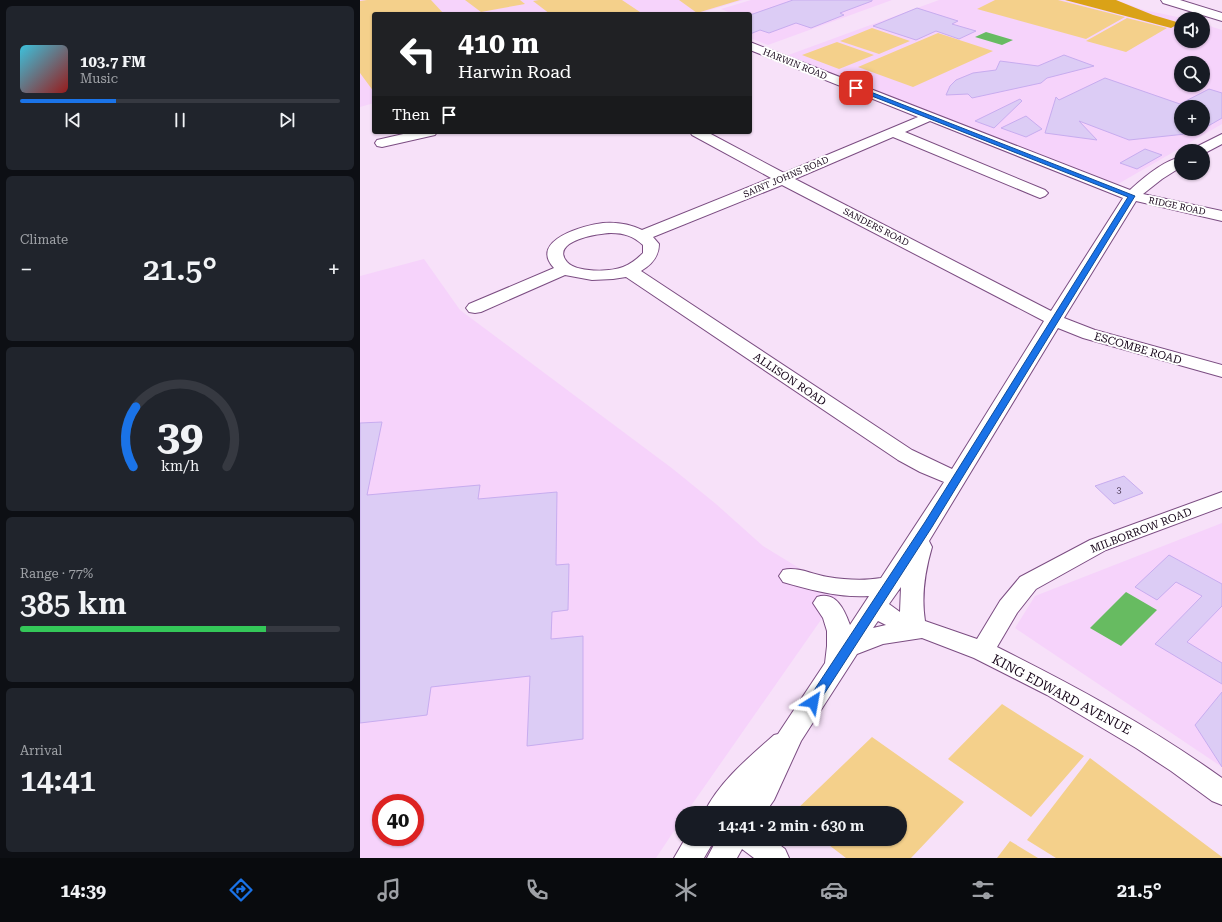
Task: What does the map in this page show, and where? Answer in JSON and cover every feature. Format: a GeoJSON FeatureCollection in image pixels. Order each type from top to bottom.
{"type":"FeatureCollection","features":[{"type":"Feature","properties":{"kind":"highway"},"geometry":{"type":"LineString","coordinates":[[1168,0],[1222,17]]}},
{"type":"Feature","properties":{"kind":"highway"},"geometry":{"type":"LineString","coordinates":[[1197,0],[1222,5]]}},
{"type":"Feature","properties":{"kind":"street","name":"HARWIN ROAD"},"geometry":{"type":"LineString","coordinates":[[752,47],[1132,196]]}},
{"type":"Feature","properties":{"kind":"street"},"geometry":{"type":"LineString","coordinates":[[752,58],[770,54]]}},
{"type":"Feature","properties":{"kind":"street","name":"SAINT JOHNS ROAD"},"geometry":{"type":"LineString","coordinates":[[643,235],[783,179],[928,117]]}},
{"type":"Feature","properties":{"kind":"street"},"geometry":{"type":"LineString","coordinates":[[893,132],[1040,193]]}},
{"type":"Feature","properties":{"kind":"street"},"geometry":{"type":"LineString","coordinates":[[382,143],[421,134]]}},
{"type":"Feature","properties":{"kind":"street","name":"SANDERS ROAD"},"geometry":{"type":"LineString","coordinates":[[701,134],[783,179],[1055,320]]}},
{"type":"Feature","properties":{"kind":"street"},"geometry":{"type":"LineString","coordinates":[[1210,145],[1220,140]]}},
{"type":"Feature","properties":{"kind":"street"},"geometry":{"type":"LineString","coordinates":[[755,806],[764,792],[790,736],[843,657],[878,614],[890,585],[1132,196],[1150,180],[1174,166]]}},
{"type":"Feature","properties":{"kind":"street"},"geometry":{"type":"LineString","coordinates":[[1174,173],[1165,188],[1164,195],[1170,203],[1177,206]]}},
{"type":"Feature","properties":{"kind":"street","name":"RIDGE ROAD"},"geometry":{"type":"LineString","coordinates":[[1132,196],[1222,216]]}},
{"type":"Feature","properties":{"kind":"street"},"geometry":{"type":"LineString","coordinates":[[604,228],[619,228],[643,235],[651,244],[651,254],[643,263],[629,271],[606,276],[583,275],[565,268],[558,262],[555,254],[558,247],[565,240],[576,234],[604,228]]}},
{"type":"Feature","properties":{"kind":"street"},"geometry":{"type":"LineString","coordinates":[[475,308],[565,268]]}},
{"type":"Feature","properties":{"kind":"street","name":"ALLISON ROAD"},"geometry":{"type":"LineString","coordinates":[[629,271],[905,455],[927,467],[956,479]]}},
{"type":"Feature","properties":{"kind":"street","name":"ESCOMBE ROAD"},"geometry":{"type":"LineString","coordinates":[[1055,320],[1089,334],[1222,371]]}},
{"type":"Feature","properties":{"kind":"street","name":"MILBORROW ROAD"},"geometry":{"type":"LineString","coordinates":[[982,651],[1008,606],[1028,583],[1098,545],[1222,499]]}},
{"type":"Feature","properties":{"kind":"street"},"geometry":{"type":"LineString","coordinates":[[843,657],[881,635],[921,628],[911,603],[912,581],[928,525]]}},
{"type":"Feature","properties":{"kind":"street"},"geometry":{"type":"LineString","coordinates":[[791,576],[821,584],[848,588],[873,588],[890,585]]}},
{"type":"Feature","properties":{"kind":"street"},"geometry":{"type":"LineString","coordinates":[[825,603],[835,615],[839,625],[843,657]]}},
{"type":"Feature","properties":{"kind":"street","name":"KING EDWARD AVENUE"},"geometry":{"type":"LineString","coordinates":[[878,614],[921,628],[982,651],[1016,667],[1103,714],[1181,763],[1222,793]]}},
{"type":"Feature","properties":{"kind":"street"},"geometry":{"type":"LineString","coordinates":[[723,806],[744,778],[790,736]]}},
{"type":"Feature","properties":{"kind":"street"},"geometry":{"type":"LineString","coordinates":[[688,858],[696,846]]}},
{"type":"Feature","properties":{"kind":"street"},"geometry":{"type":"LineString","coordinates":[[721,858],[729,846]]}},
{"type":"Feature","properties":{"kind":"street"},"geometry":{"type":"LineString","coordinates":[[760,846],[775,858]]}},
{"type":"Feature","properties":{"kind":"shaded area"},"geometry":{"type":"Polygon","coordinates":[[[360,0],[743,0],[704,12],[372,12],[372,104],[360,107],[360,0]]]}},
{"type":"Feature","properties":{"kind":"shaded area"},"geometry":{"type":"Polygon","coordinates":[[[431,0],[442,12],[372,12],[372,89],[360,73],[360,1],[431,0]]]}},
{"type":"Feature","properties":{"kind":"shaded area"},"geometry":{"type":"Polygon","coordinates":[[[465,0],[520,0],[525,4],[481,12],[465,0]]]}},
{"type":"Feature","properties":{"kind":"shaded area"},"geometry":{"type":"Polygon","coordinates":[[[622,0],[640,12],[547,12],[533,1],[622,0]]]}},
{"type":"Feature","properties":{"kind":"shaded area"},"geometry":{"type":"Polygon","coordinates":[[[679,0],[740,0],[700,12],[696,12],[679,0]]]}},
{"type":"Feature","properties":{"kind":"shaded area"},"geometry":{"type":"Polygon","coordinates":[[[751,0],[892,0],[768,45],[752,39],[752,12],[728,12],[721,9],[751,0]]]}},
{"type":"Feature","properties":{"kind":"shaded area"},"geometry":{"type":"Polygon","coordinates":[[[939,0],[1116,0],[1144,10],[1174,16],[1174,48],[1210,48],[1210,26],[1222,30],[1222,124],[1210,131],[1210,100],[1174,100],[1174,136],[1201,136],[1187,144],[1174,144],[1174,152],[1118,184],[940,115],[783,57],[939,0]]]}},
{"type":"Feature","properties":{"kind":"shaded area"},"geometry":{"type":"Polygon","coordinates":[[[995,0],[1058,0],[1125,17],[1086,39],[977,9],[995,0]]]}},
{"type":"Feature","properties":{"kind":"shaded area"},"geometry":{"type":"Polygon","coordinates":[[[1065,0],[1116,0],[1153,15],[1174,21],[1174,26],[1171,28],[1065,0]]]}},
{"type":"Feature","properties":{"kind":"shaded area"},"geometry":{"type":"Polygon","coordinates":[[[1127,18],[1167,28],[1126,52],[1086,41],[1127,18]]]}},
{"type":"Feature","properties":{"kind":"shaded area"},"geometry":{"type":"Polygon","coordinates":[[[872,28],[910,41],[879,54],[840,41],[872,28]]]}},
{"type":"Feature","properties":{"kind":"shaded area"},"geometry":{"type":"Polygon","coordinates":[[[986,32],[1013,40],[1002,45],[975,37],[986,32]]]}},
{"type":"Feature","properties":{"kind":"shaded area"},"geometry":{"type":"Polygon","coordinates":[[[938,33],[993,51],[913,87],[858,67],[938,33]]]}},
{"type":"Feature","properties":{"kind":"shaded area"},"geometry":{"type":"Polygon","coordinates":[[[837,42],[874,55],[839,69],[802,55],[837,42]]]}},
{"type":"Feature","properties":{"kind":"shaded area"},"geometry":{"type":"Polygon","coordinates":[[[424,259],[460,310],[673,469],[716,504],[763,546],[799,568],[846,584],[691,806],[675,806],[675,830],[656,858],[360,858],[360,276],[424,259]]]}},
{"type":"Feature","properties":{"kind":"shaded area"},"geometry":{"type":"Polygon","coordinates":[[[1222,523],[1222,767],[1015,628],[1035,596],[1222,523]]]}},
{"type":"Feature","properties":{"kind":"shaded area"},"geometry":{"type":"Polygon","coordinates":[[[1126,592],[1157,610],[1121,646],[1090,628],[1126,592]]]}},
{"type":"Feature","properties":{"kind":"shaded area"},"geometry":{"type":"Polygon","coordinates":[[[1002,704],[1084,756],[1031,817],[948,759],[1002,704]]]}},
{"type":"Feature","properties":{"kind":"shaded area"},"geometry":{"type":"Polygon","coordinates":[[[872,737],[964,802],[911,858],[846,858],[830,846],[907,846],[907,806],[800,806],[872,737]]]}},
{"type":"Feature","properties":{"kind":"shaded area"},"geometry":{"type":"Polygon","coordinates":[[[1090,758],[1222,858],[1056,858],[1027,840],[1090,758]]]}},
{"type":"Feature","properties":{"kind":"shaded area"},"geometry":{"type":"Polygon","coordinates":[[[1010,841],[1038,858],[997,858],[1010,841]]]}},
{"type":"Feature","properties":{"kind":"building"},"geometry":{"type":"Polygon","coordinates":[[[793,0],[872,0],[840,13],[844,15],[811,28],[796,23],[769,33],[760,30],[752,33],[752,14],[793,0]]]}},
{"type":"Feature","properties":{"kind":"building"},"geometry":{"type":"Polygon","coordinates":[[[917,8],[958,21],[952,24],[976,31],[959,39],[936,31],[916,40],[873,26],[917,8]]]}},
{"type":"Feature","properties":{"kind":"building"},"geometry":{"type":"Polygon","coordinates":[[[1064,55],[1094,66],[1047,78],[1041,83],[972,98],[968,94],[946,95],[950,86],[956,80],[973,73],[996,70],[1000,61],[1038,66],[1064,55]]]}},
{"type":"Feature","properties":{"kind":"building"},"geometry":{"type":"Polygon","coordinates":[[[1105,78],[1174,102],[1174,135],[1129,140],[1079,121],[1097,140],[1045,133],[1056,97],[1059,100],[1105,78]]]}},
{"type":"Feature","properties":{"kind":"building"},"geometry":{"type":"Polygon","coordinates":[[[1210,89],[1222,93],[1222,118],[1210,125],[1210,100],[1188,100],[1203,92],[1210,92],[1210,89]]]}},
{"type":"Feature","properties":{"kind":"building"},"geometry":{"type":"Polygon","coordinates":[[[1020,99],[1022,101],[994,128],[975,121],[1020,99]]]}},
{"type":"Feature","properties":{"kind":"building"},"geometry":{"type":"Polygon","coordinates":[[[1026,116],[1042,129],[1026,137],[1001,128],[1026,116]]]}},
{"type":"Feature","properties":{"kind":"building"},"geometry":{"type":"Polygon","coordinates":[[[1145,149],[1162,155],[1137,169],[1120,163],[1145,149]]]}},
{"type":"Feature","properties":{"kind":"building"},"geometry":{"type":"Polygon","coordinates":[[[382,422],[367,495],[480,485],[478,499],[557,492],[556,565],[569,564],[568,610],[552,612],[551,639],[583,636],[583,739],[527,746],[530,676],[431,687],[427,715],[360,723],[360,423],[382,422]]]}},
{"type":"Feature","properties":{"kind":"building"},"geometry":{"type":"Polygon","coordinates":[[[1124,476],[1143,493],[1114,504],[1095,486],[1124,476]]]}},
{"type":"Feature","properties":{"kind":"building"},"geometry":{"type":"Polygon","coordinates":[[[1169,555],[1222,584],[1222,606],[1187,642],[1222,663],[1222,684],[1155,644],[1202,596],[1176,582],[1157,600],[1135,587],[1169,555]]]}},
{"type":"Feature","properties":{"kind":"building"},"geometry":{"type":"Polygon","coordinates":[[[1222,692],[1222,767],[1195,725],[1222,692]]]}},
{"type":"Feature","properties":{"kind":"route"},"geometry":{"type":"LineString","coordinates":[[813,702],[928,525],[1123,208],[1132,196],[856,88]]}}]}
